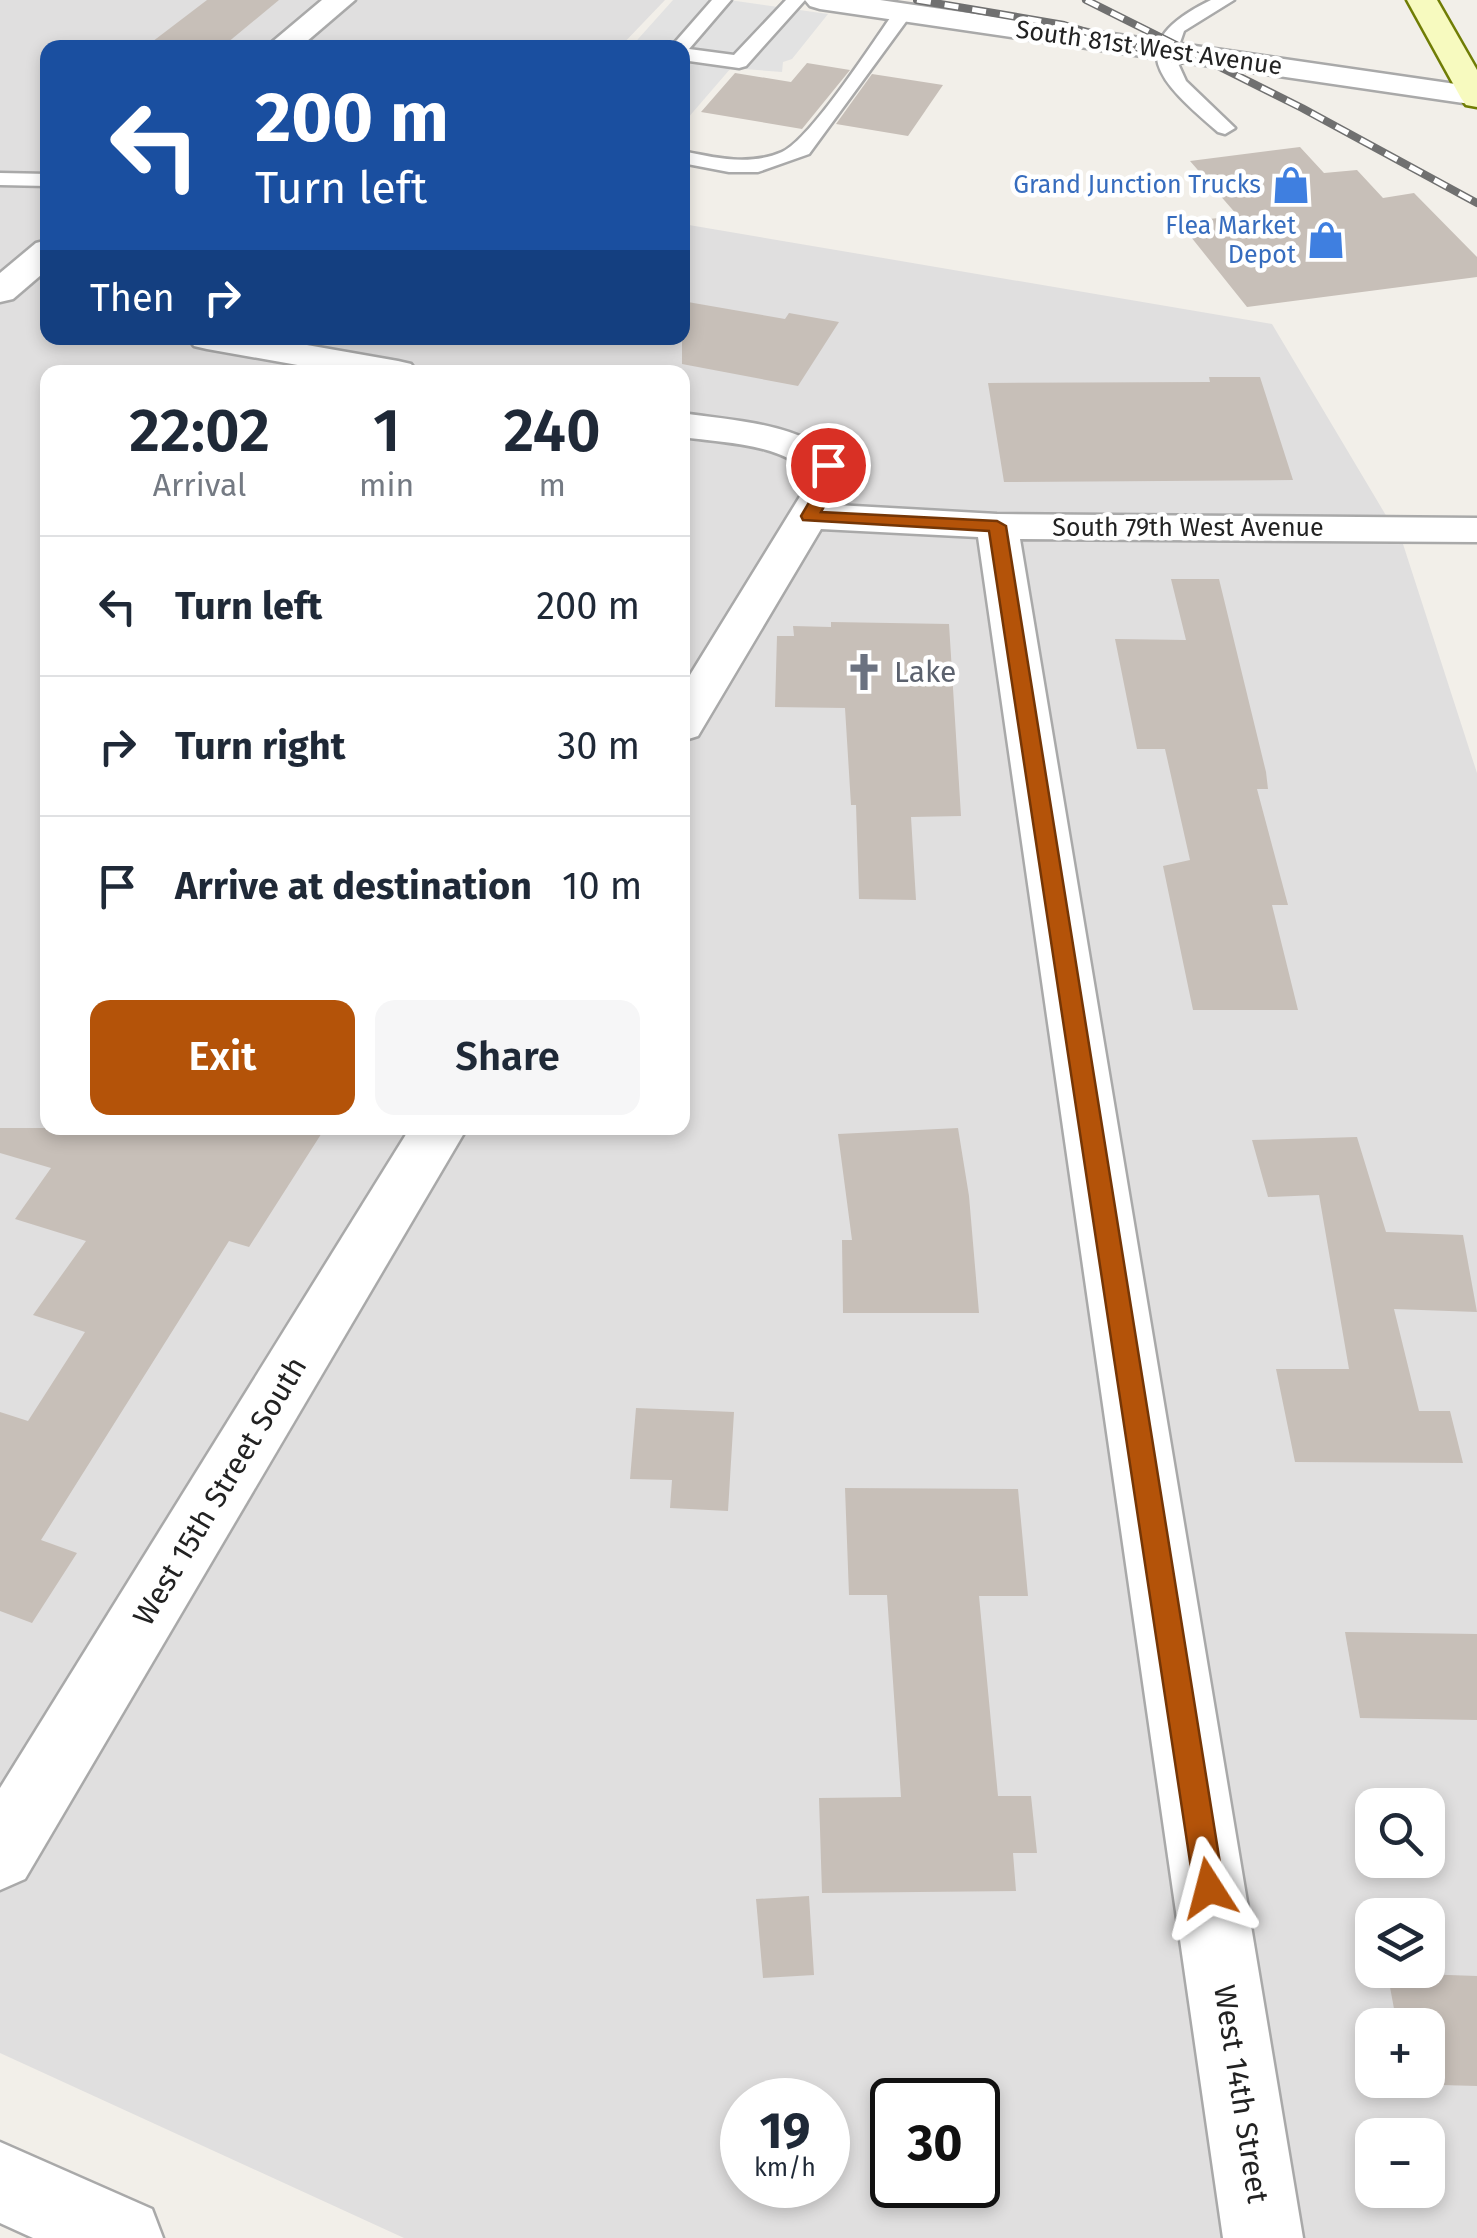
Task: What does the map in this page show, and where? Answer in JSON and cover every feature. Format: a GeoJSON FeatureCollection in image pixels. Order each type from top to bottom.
{"type":"FeatureCollection","features":[{"type":"Feature","properties":{"kind":"main road"},"geometry":{"type":"LineString","coordinates":[[1422,0],[1477,97]]}},
{"type":"Feature","properties":{"kind":"street"},"geometry":{"type":"LineString","coordinates":[[290,40],[340,0]]}},
{"type":"Feature","properties":{"kind":"street","name":"South 81st West Avenue"},"geometry":{"type":"LineString","coordinates":[[820,0],[1477,97]]}},
{"type":"Feature","properties":{"kind":"street"},"geometry":{"type":"LineString","coordinates":[[11,299],[40,261]]}},
{"type":"Feature","properties":{"kind":"street"},"geometry":{"type":"LineString","coordinates":[[246,345],[359,365]]}},
{"type":"Feature","properties":{"kind":"street"},"geometry":{"type":"LineString","coordinates":[[690,426],[775,442],[813,455],[828,465],[832,477],[690,713]]}},
{"type":"Feature","properties":{"kind":"street","name":"South 79th West Avenue"},"geometry":{"type":"LineString","coordinates":[[810,516],[997,526],[1477,530]]}},
{"type":"Feature","properties":{"kind":"street","name":"West 14th Street"},"geometry":{"type":"LineString","coordinates":[[997,526],[1263,2238]]}},
{"type":"Feature","properties":{"kind":"street","name":"West 15th Street South"},"geometry":{"type":"LineString","coordinates":[[0,1854],[436,1135]]}},
{"type":"Feature","properties":{"kind":"street"},"geometry":{"type":"LineString","coordinates":[[0,2182],[123,2238]]}},
{"type":"Feature","properties":{"kind":"lane"},"geometry":{"type":"LineString","coordinates":[[690,40],[722,0]]}},
{"type":"Feature","properties":{"kind":"lane"},"geometry":{"type":"LineString","coordinates":[[690,53],[739,62],[796,0]]}},
{"type":"Feature","properties":{"kind":"lane"},"geometry":{"type":"LineString","coordinates":[[1225,0],[1177,28],[1168,51],[1170,78],[1225,128]]}},
{"type":"Feature","properties":{"kind":"lane"},"geometry":{"type":"LineString","coordinates":[[690,158],[753,168],[780,163],[802,150],[904,12]]}},
{"type":"Feature","properties":{"kind":"lane"},"geometry":{"type":"LineString","coordinates":[[0,179],[40,180]]}},
{"type":"Feature","properties":{"kind":"shaded area"},"geometry":{"type":"Polygon","coordinates":[[[0,0],[665,0],[627,40],[40,40],[40,345],[690,345],[690,225],[1272,324],[1403,544],[1477,773],[1477,2238],[404,2238],[0,2053],[0,0]]]}},
{"type":"Feature","properties":{"kind":"shaded area"},"geometry":{"type":"Polygon","coordinates":[[[673,0],[729,0],[828,14],[792,59],[783,62],[782,72],[731,68],[690,116],[690,40],[637,40],[673,0]]]}},
{"type":"Feature","properties":{"kind":"building"},"geometry":{"type":"Polygon","coordinates":[[[207,0],[279,0],[231,40],[154,40],[207,0]]]}},
{"type":"Feature","properties":{"kind":"building"},"geometry":{"type":"Polygon","coordinates":[[[807,63],[850,70],[802,129],[701,112],[735,73],[791,82],[807,63]]]}},
{"type":"Feature","properties":{"kind":"building"},"geometry":{"type":"Polygon","coordinates":[[[872,74],[943,85],[908,136],[836,124],[872,74]]]}},
{"type":"Feature","properties":{"kind":"building","name":"Flea Market Depot"},"geometry":{"type":"Polygon","coordinates":[[[1300,147],[1324,173],[1357,170],[1383,198],[1414,193],[1477,257],[1477,277],[1247,307],[1179,222],[1238,216],[1190,161],[1300,147]]]}},
{"type":"Feature","properties":{"kind":"building"},"geometry":{"type":"Polygon","coordinates":[[[690,302],[785,319],[789,313],[839,322],[798,386],[682,364],[682,345],[690,345],[690,302]]]}},
{"type":"Feature","properties":{"kind":"building"},"geometry":{"type":"Polygon","coordinates":[[[1209,377],[1260,377],[1293,480],[1004,482],[988,383],[1210,382],[1209,377]]]}},
{"type":"Feature","properties":{"kind":"building"},"geometry":{"type":"Polygon","coordinates":[[[1171,579],[1219,579],[1266,772],[1268,789],[1257,789],[1288,905],[1272,905],[1298,1010],[1193,1010],[1163,866],[1190,860],[1165,749],[1137,749],[1115,639],[1186,640],[1171,579]]]}},
{"type":"Feature","properties":{"kind":"building"},"geometry":{"type":"Polygon","coordinates":[[[831,622],[949,624],[961,816],[911,817],[916,900],[859,899],[856,805],[851,805],[845,708],[775,707],[777,636],[794,636],[793,626],[831,627],[831,622]]]}},
{"type":"Feature","properties":{"kind":"building"},"geometry":{"type":"Polygon","coordinates":[[[0,1128],[40,1128],[40,1135],[321,1135],[249,1247],[229,1241],[41,1540],[77,1553],[32,1623],[0,1611],[0,1412],[28,1421],[85,1332],[33,1315],[86,1241],[15,1219],[51,1168],[0,1153],[0,1128]]]}},
{"type":"Feature","properties":{"kind":"building"},"geometry":{"type":"Polygon","coordinates":[[[958,1128],[969,1196],[979,1313],[843,1313],[842,1240],[852,1240],[838,1134],[958,1128]]]}},
{"type":"Feature","properties":{"kind":"building"},"geometry":{"type":"Polygon","coordinates":[[[1357,1137],[1386,1232],[1463,1235],[1477,1312],[1394,1309],[1419,1411],[1450,1411],[1463,1463],[1295,1462],[1276,1369],[1349,1369],[1319,1195],[1268,1197],[1252,1140],[1357,1137]]]}},
{"type":"Feature","properties":{"kind":"building"},"geometry":{"type":"Polygon","coordinates":[[[636,1408],[734,1412],[728,1511],[670,1508],[672,1480],[630,1479],[636,1408]]]}},
{"type":"Feature","properties":{"kind":"building"},"geometry":{"type":"Polygon","coordinates":[[[845,1488],[1018,1489],[1028,1596],[979,1596],[998,1796],[1031,1796],[1037,1853],[1013,1853],[1016,1891],[822,1893],[819,1798],[901,1797],[887,1595],[849,1595],[845,1488]]]}},
{"type":"Feature","properties":{"kind":"building"},"geometry":{"type":"Polygon","coordinates":[[[1345,1632],[1477,1634],[1477,1720],[1360,1718],[1345,1632]]]}},
{"type":"Feature","properties":{"kind":"building"},"geometry":{"type":"Polygon","coordinates":[[[809,1896],[814,1975],[763,1978],[756,1899],[809,1896]]]}},
{"type":"Feature","properties":{"kind":"building"},"geometry":{"type":"Polygon","coordinates":[[[1445,1975],[1477,1976],[1477,2086],[1445,2085],[1445,2008],[1394,2008],[1390,1988],[1445,1988],[1445,1975]]]}},
{"type":"Feature","properties":{"kind":"railway"},"geometry":{"type":"LineString","coordinates":[[917,0],[1064,25],[1181,61]]}},
{"type":"Feature","properties":{"kind":"railway"},"geometry":{"type":"LineString","coordinates":[[1086,0],[1302,108],[1477,203]]}},
{"type":"Feature","properties":{"kind":"place","name":"Grand Junction Trucks"},"geometry":{"type":"Point","coordinates":[1291,185]}},
{"type":"Feature","properties":{"kind":"place","name":"Flea Market Depot"},"geometry":{"type":"Point","coordinates":[1326,240]}},
{"type":"Feature","properties":{"kind":"place","name":"Lake"},"geometry":{"type":"Point","coordinates":[864,672]}},
{"type":"Feature","properties":{"kind":"route"},"geometry":{"type":"LineString","coordinates":[[828,465],[832,477],[810,516],[997,526],[1209,1888]]}}]}
